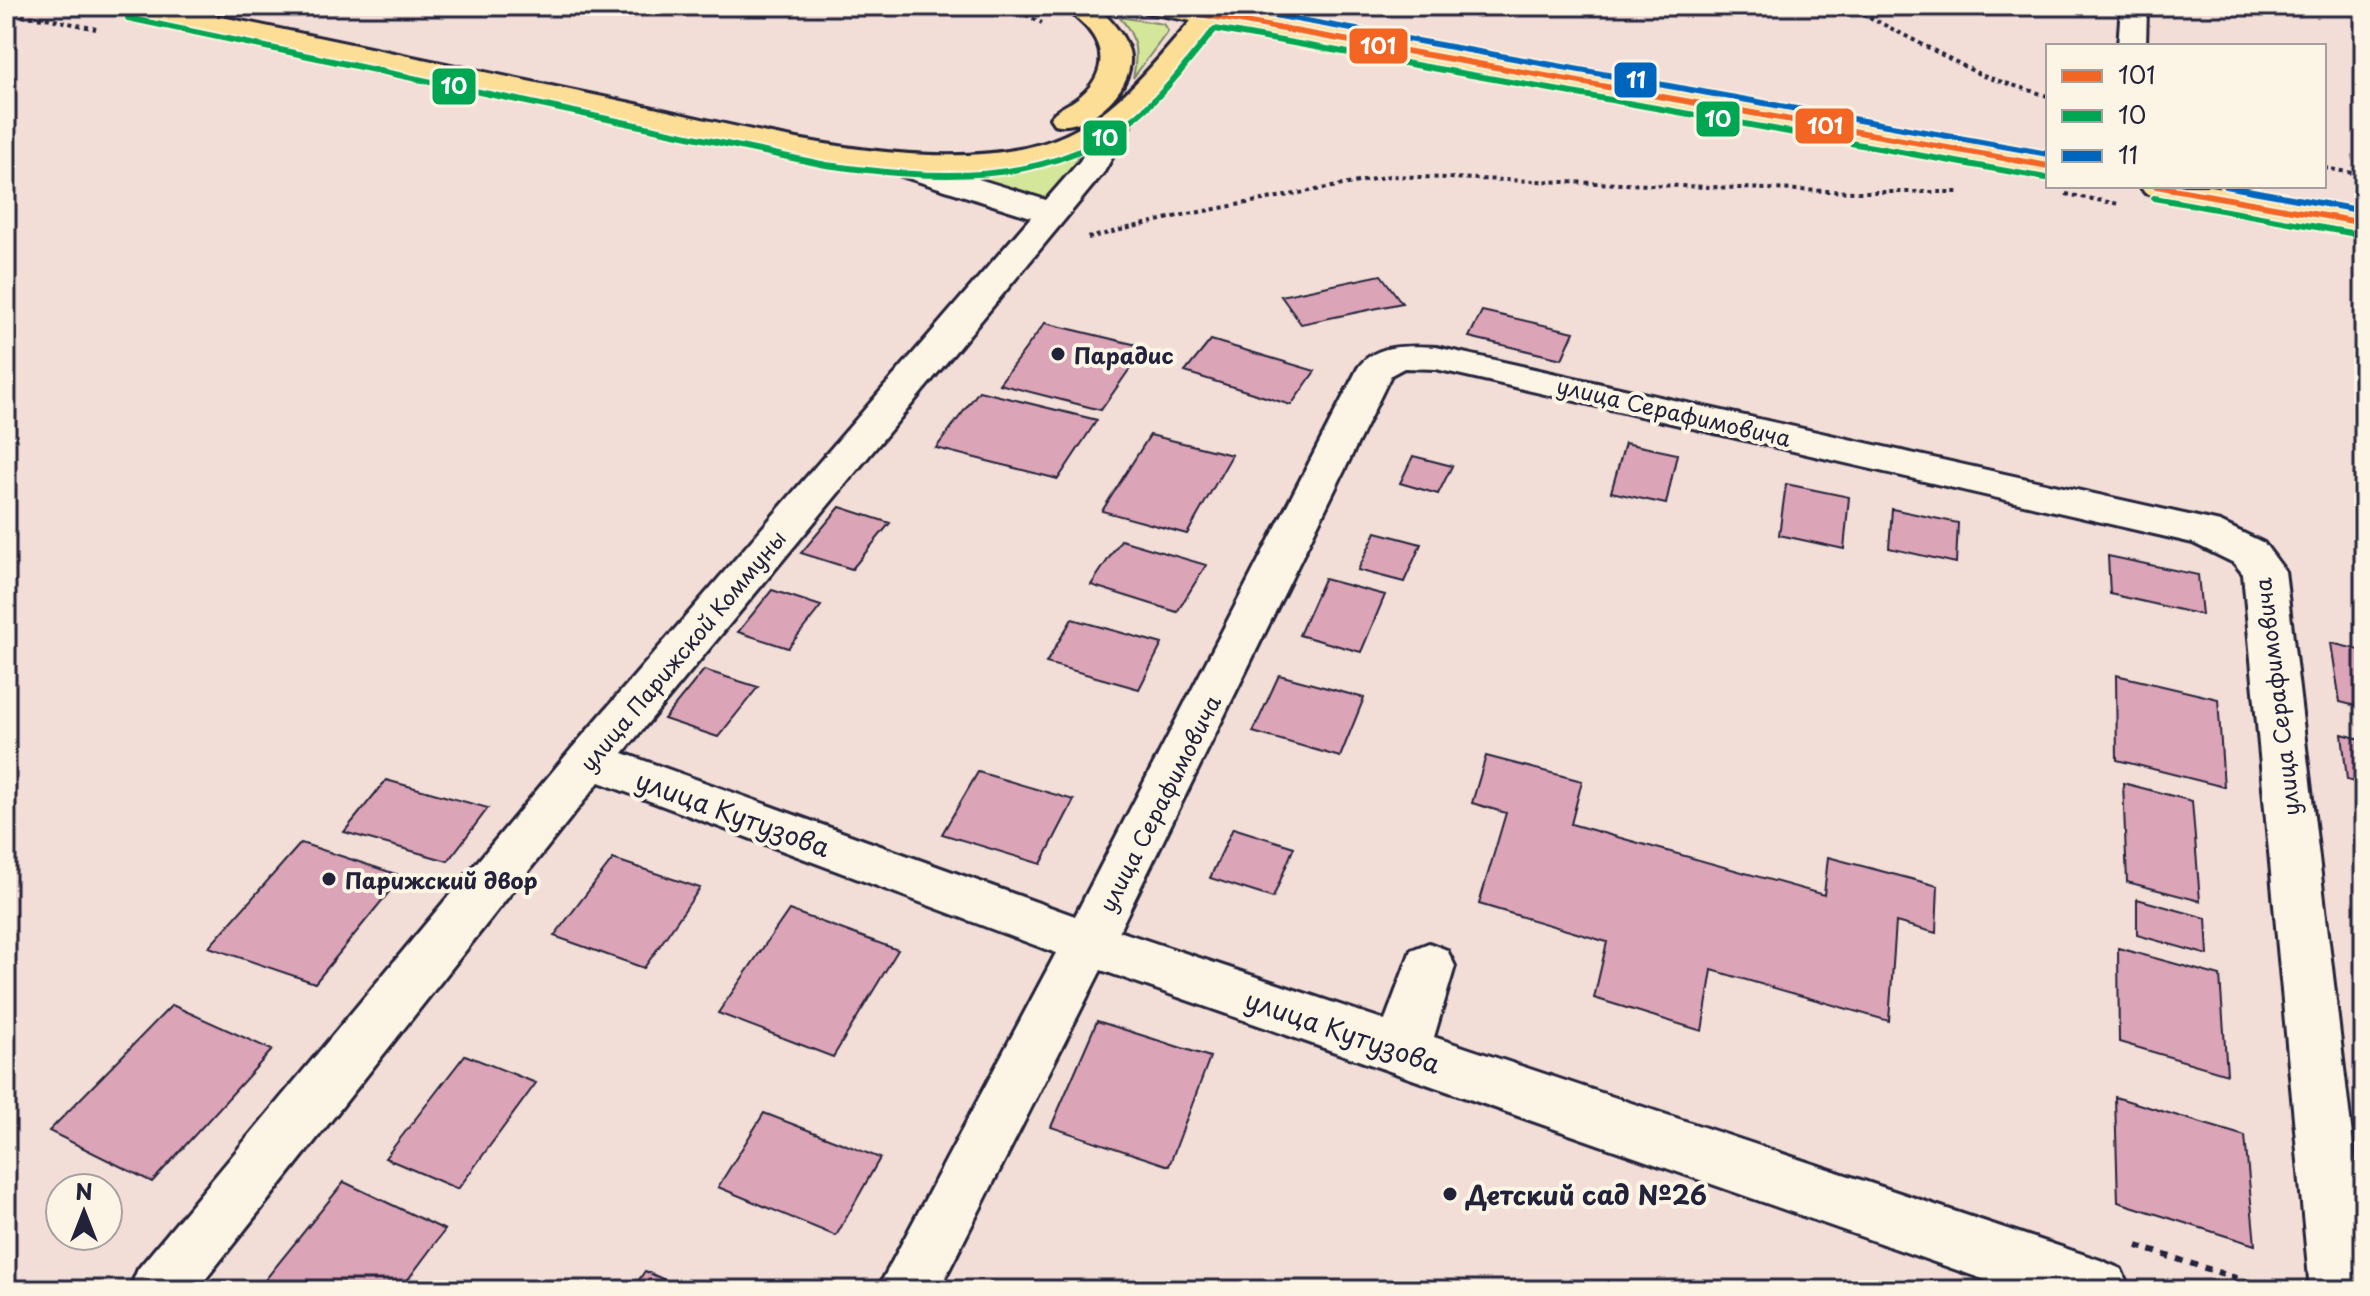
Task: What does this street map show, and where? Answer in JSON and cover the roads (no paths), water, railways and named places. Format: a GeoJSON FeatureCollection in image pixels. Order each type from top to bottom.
{"type":"FeatureCollection","features":[{"type":"Feature","properties":{"kind":"main road"},"geometry":{"type":"LineString","coordinates":[[130,6],[828,153],[890,162],[933,166],[1013,159],[1085,136],[1123,112]]}},
{"type":"Feature","properties":{"kind":"main road"},"geometry":{"type":"LineString","coordinates":[[233,6],[846,134],[898,143],[938,144],[1016,136],[1051,125],[1095,99],[1108,85],[1117,55],[1114,42],[1103,25],[1080,6]]}},
{"type":"Feature","properties":{"kind":"main road"},"geometry":{"type":"LineString","coordinates":[[1155,6],[2046,178]]}},
{"type":"Feature","properties":{"kind":"main road"},"geometry":{"type":"LineString","coordinates":[[1264,6],[2046,145]]}},
{"type":"Feature","properties":{"kind":"main road","name":"улица Парижской Коммуны"},"geometry":{"type":"LineString","coordinates":[[1123,112],[1210,16]]}},
{"type":"Feature","properties":{"kind":"main road"},"geometry":{"type":"LineString","coordinates":[[2167,188],[2364,223]]}},
{"type":"Feature","properties":{"kind":"main road"},"geometry":{"type":"LineString","coordinates":[[2292,188],[2364,201]]}},
{"type":"Feature","properties":{"kind":"street"},"geometry":{"type":"LineString","coordinates":[[2132,44],[2133,8]]}},
{"type":"Feature","properties":{"kind":"street","name":"улица Парижской Коммуны"},"geometry":{"type":"LineString","coordinates":[[159,1290],[590,760],[1067,226],[1093,165],[1123,112]]}},
{"type":"Feature","properties":{"kind":"street"},"geometry":{"type":"LineString","coordinates":[[890,162],[1067,226]]}},
{"type":"Feature","properties":{"kind":"street","name":"улица Серафимовича"},"geometry":{"type":"LineString","coordinates":[[907,1290],[1088,943],[1376,368],[1398,357],[1436,358],[2205,532],[2249,553],[2264,571],[2340,1290]]}},
{"type":"Feature","properties":{"kind":"street","name":"улица Кутузова"},"geometry":{"type":"LineString","coordinates":[[590,760],[1088,943],[2100,1290]]}},
{"type":"Feature","properties":{"kind":"street"},"geometry":{"type":"LineString","coordinates":[[1402,1051],[1429,966]]}},
{"type":"Feature","properties":{"kind":"place","name":"Парадис"},"geometry":{"type":"Point","coordinates":[1058,354]}},
{"type":"Feature","properties":{"kind":"place","name":"Парижский двор"},"geometry":{"type":"Point","coordinates":[329,879]}},
{"type":"Feature","properties":{"kind":"place","name":"Детский сад №26"},"geometry":{"type":"Point","coordinates":[1450,1194]}}]}
